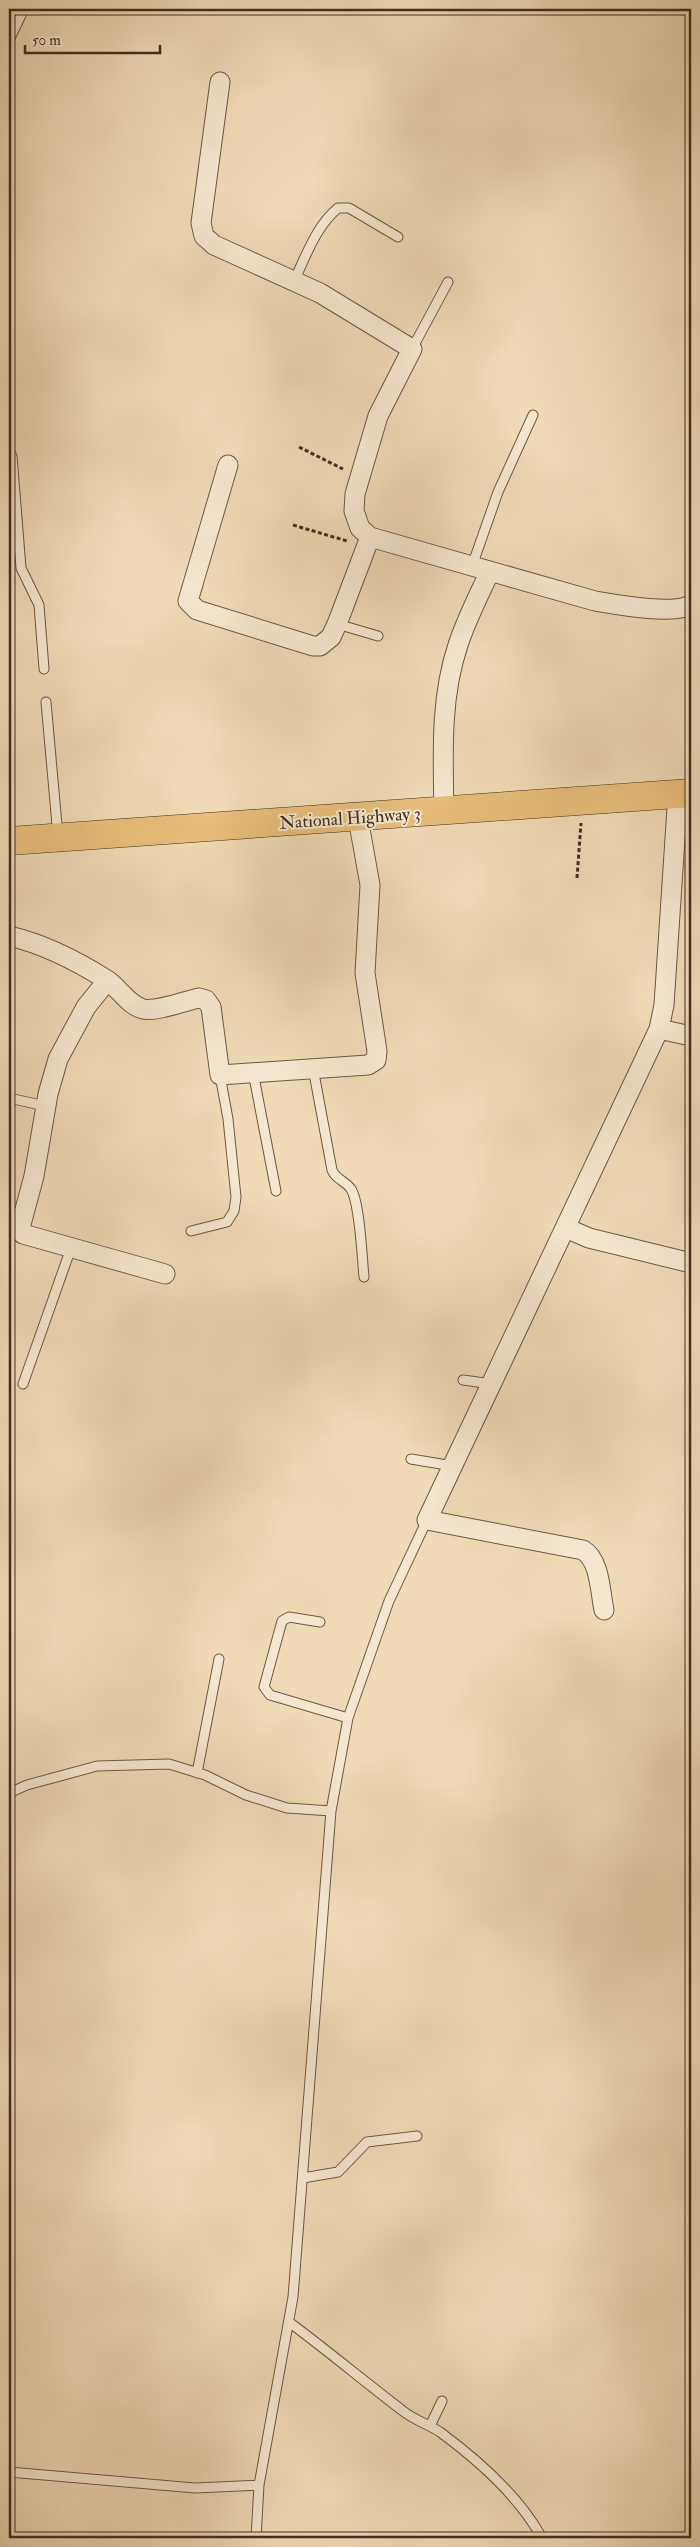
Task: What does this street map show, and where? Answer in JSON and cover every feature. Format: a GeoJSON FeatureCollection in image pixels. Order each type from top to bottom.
{"type":"FeatureCollection","features":[{"type":"Feature","properties":{"kind":"highway","name":"National Highway 3"},"geometry":{"type":"LineString","coordinates":[[9,842],[444,812],[684,793]]}},
{"type":"Feature","properties":{"kind":"street"},"geometry":{"type":"LineString","coordinates":[[220,82],[202,223],[204,236],[214,245],[334,301],[412,349],[378,416],[360,478],[354,511],[360,528],[369,542],[481,568],[595,601],[618,605],[682,609],[691,604]]}},
{"type":"Feature","properties":{"kind":"street"},"geometry":{"type":"LineString","coordinates":[[228,465],[188,601],[197,610],[313,646],[325,643],[337,624],[369,542]]}},
{"type":"Feature","properties":{"kind":"street"},"geometry":{"type":"LineString","coordinates":[[444,812],[443,744],[447,693],[458,645],[481,568]]}},
{"type":"Feature","properties":{"kind":"street"},"geometry":{"type":"LineString","coordinates":[[604,1610],[595,1564],[591,1555],[582,1550],[427,1520],[659,1029],[664,1005],[684,793]]}},
{"type":"Feature","properties":{"kind":"street"},"geometry":{"type":"LineString","coordinates":[[9,936],[46,946],[107,981],[135,1005],[143,1009],[152,1009],[199,998],[206,1000],[211,1007],[220,1075],[368,1065],[376,1060],[377,1051],[365,973],[370,884],[358,818]]}},
{"type":"Feature","properties":{"kind":"street"},"geometry":{"type":"LineString","coordinates":[[107,981],[86,1007],[58,1059],[46,1106],[34,1176],[20,1228],[23,1234],[165,1274]]}},
{"type":"Feature","properties":{"kind":"street"},"geometry":{"type":"LineString","coordinates":[[659,1029],[691,1036]]}},
{"type":"Feature","properties":{"kind":"street"},"geometry":{"type":"LineString","coordinates":[[566,1228],[589,1238],[691,1264]]}},
{"type":"Feature","properties":{"kind":"lane"},"geometry":{"type":"LineString","coordinates":[[9,40],[24,9]]}},
{"type":"Feature","properties":{"kind":"lane"},"geometry":{"type":"LineString","coordinates":[[294,282],[315,236],[324,222],[338,208],[350,208],[398,237]]}},
{"type":"Feature","properties":{"kind":"lane"},"geometry":{"type":"LineString","coordinates":[[412,349],[448,282]]}},
{"type":"Feature","properties":{"kind":"lane"},"geometry":{"type":"LineString","coordinates":[[481,568],[498,492],[533,415]]}},
{"type":"Feature","properties":{"kind":"lane"},"geometry":{"type":"LineString","coordinates":[[12,456],[21,568],[39,606],[44,669]]}},
{"type":"Feature","properties":{"kind":"lane"},"geometry":{"type":"LineString","coordinates":[[337,624],[378,636]]}},
{"type":"Feature","properties":{"kind":"lane"},"geometry":{"type":"LineString","coordinates":[[46,702],[58,838]]}},
{"type":"Feature","properties":{"kind":"lane"},"geometry":{"type":"LineString","coordinates":[[313,1068],[332,1170],[339,1181],[350,1188],[355,1200],[364,1277]]}},
{"type":"Feature","properties":{"kind":"lane"},"geometry":{"type":"LineString","coordinates":[[253,1072],[276,1191]]}},
{"type":"Feature","properties":{"kind":"lane"},"geometry":{"type":"LineString","coordinates":[[191,1231],[227,1222],[234,1211],[236,1197],[220,1075]]}},
{"type":"Feature","properties":{"kind":"lane"},"geometry":{"type":"LineString","coordinates":[[9,1098],[46,1106]]}},
{"type":"Feature","properties":{"kind":"lane"},"geometry":{"type":"LineString","coordinates":[[23,1384],[71,1248]]}},
{"type":"Feature","properties":{"kind":"lane"},"geometry":{"type":"LineString","coordinates":[[463,1380],[492,1384]]}},
{"type":"Feature","properties":{"kind":"lane"},"geometry":{"type":"LineString","coordinates":[[411,1460],[453,1466]]}},
{"type":"Feature","properties":{"kind":"lane"},"geometry":{"type":"LineString","coordinates":[[256,2538],[259,2485],[293,2297],[331,1811],[348,1718],[389,1601],[427,1520]]}},
{"type":"Feature","properties":{"kind":"lane"},"geometry":{"type":"LineString","coordinates":[[320,1622],[289,1617],[282,1621],[264,1687],[270,1695],[348,1718]]}},
{"type":"Feature","properties":{"kind":"lane"},"geometry":{"type":"LineString","coordinates":[[197,1773],[220,1659]]}},
{"type":"Feature","properties":{"kind":"lane"},"geometry":{"type":"LineString","coordinates":[[9,1793],[27,1785],[97,1766],[168,1764],[197,1773],[246,1795],[287,1808],[331,1811]]}},
{"type":"Feature","properties":{"kind":"lane"},"geometry":{"type":"LineString","coordinates":[[303,2178],[338,2172],[367,2142],[417,2136]]}},
{"type":"Feature","properties":{"kind":"lane"},"geometry":{"type":"LineString","coordinates":[[289,2322],[405,2413],[430,2426],[492,2477],[527,2514],[542,2538]]}},
{"type":"Feature","properties":{"kind":"lane"},"geometry":{"type":"LineString","coordinates":[[430,2426],[442,2401]]}},
{"type":"Feature","properties":{"kind":"lane"},"geometry":{"type":"LineString","coordinates":[[9,2472],[195,2488],[259,2485]]}},
{"type":"Feature","properties":{"kind":"path"},"geometry":{"type":"LineString","coordinates":[[299,447],[360,478]]}},
{"type":"Feature","properties":{"kind":"path"},"geometry":{"type":"LineString","coordinates":[[293,525],[369,542]]}},
{"type":"Feature","properties":{"kind":"path"},"geometry":{"type":"LineString","coordinates":[[577,878],[583,801]]}}]}
